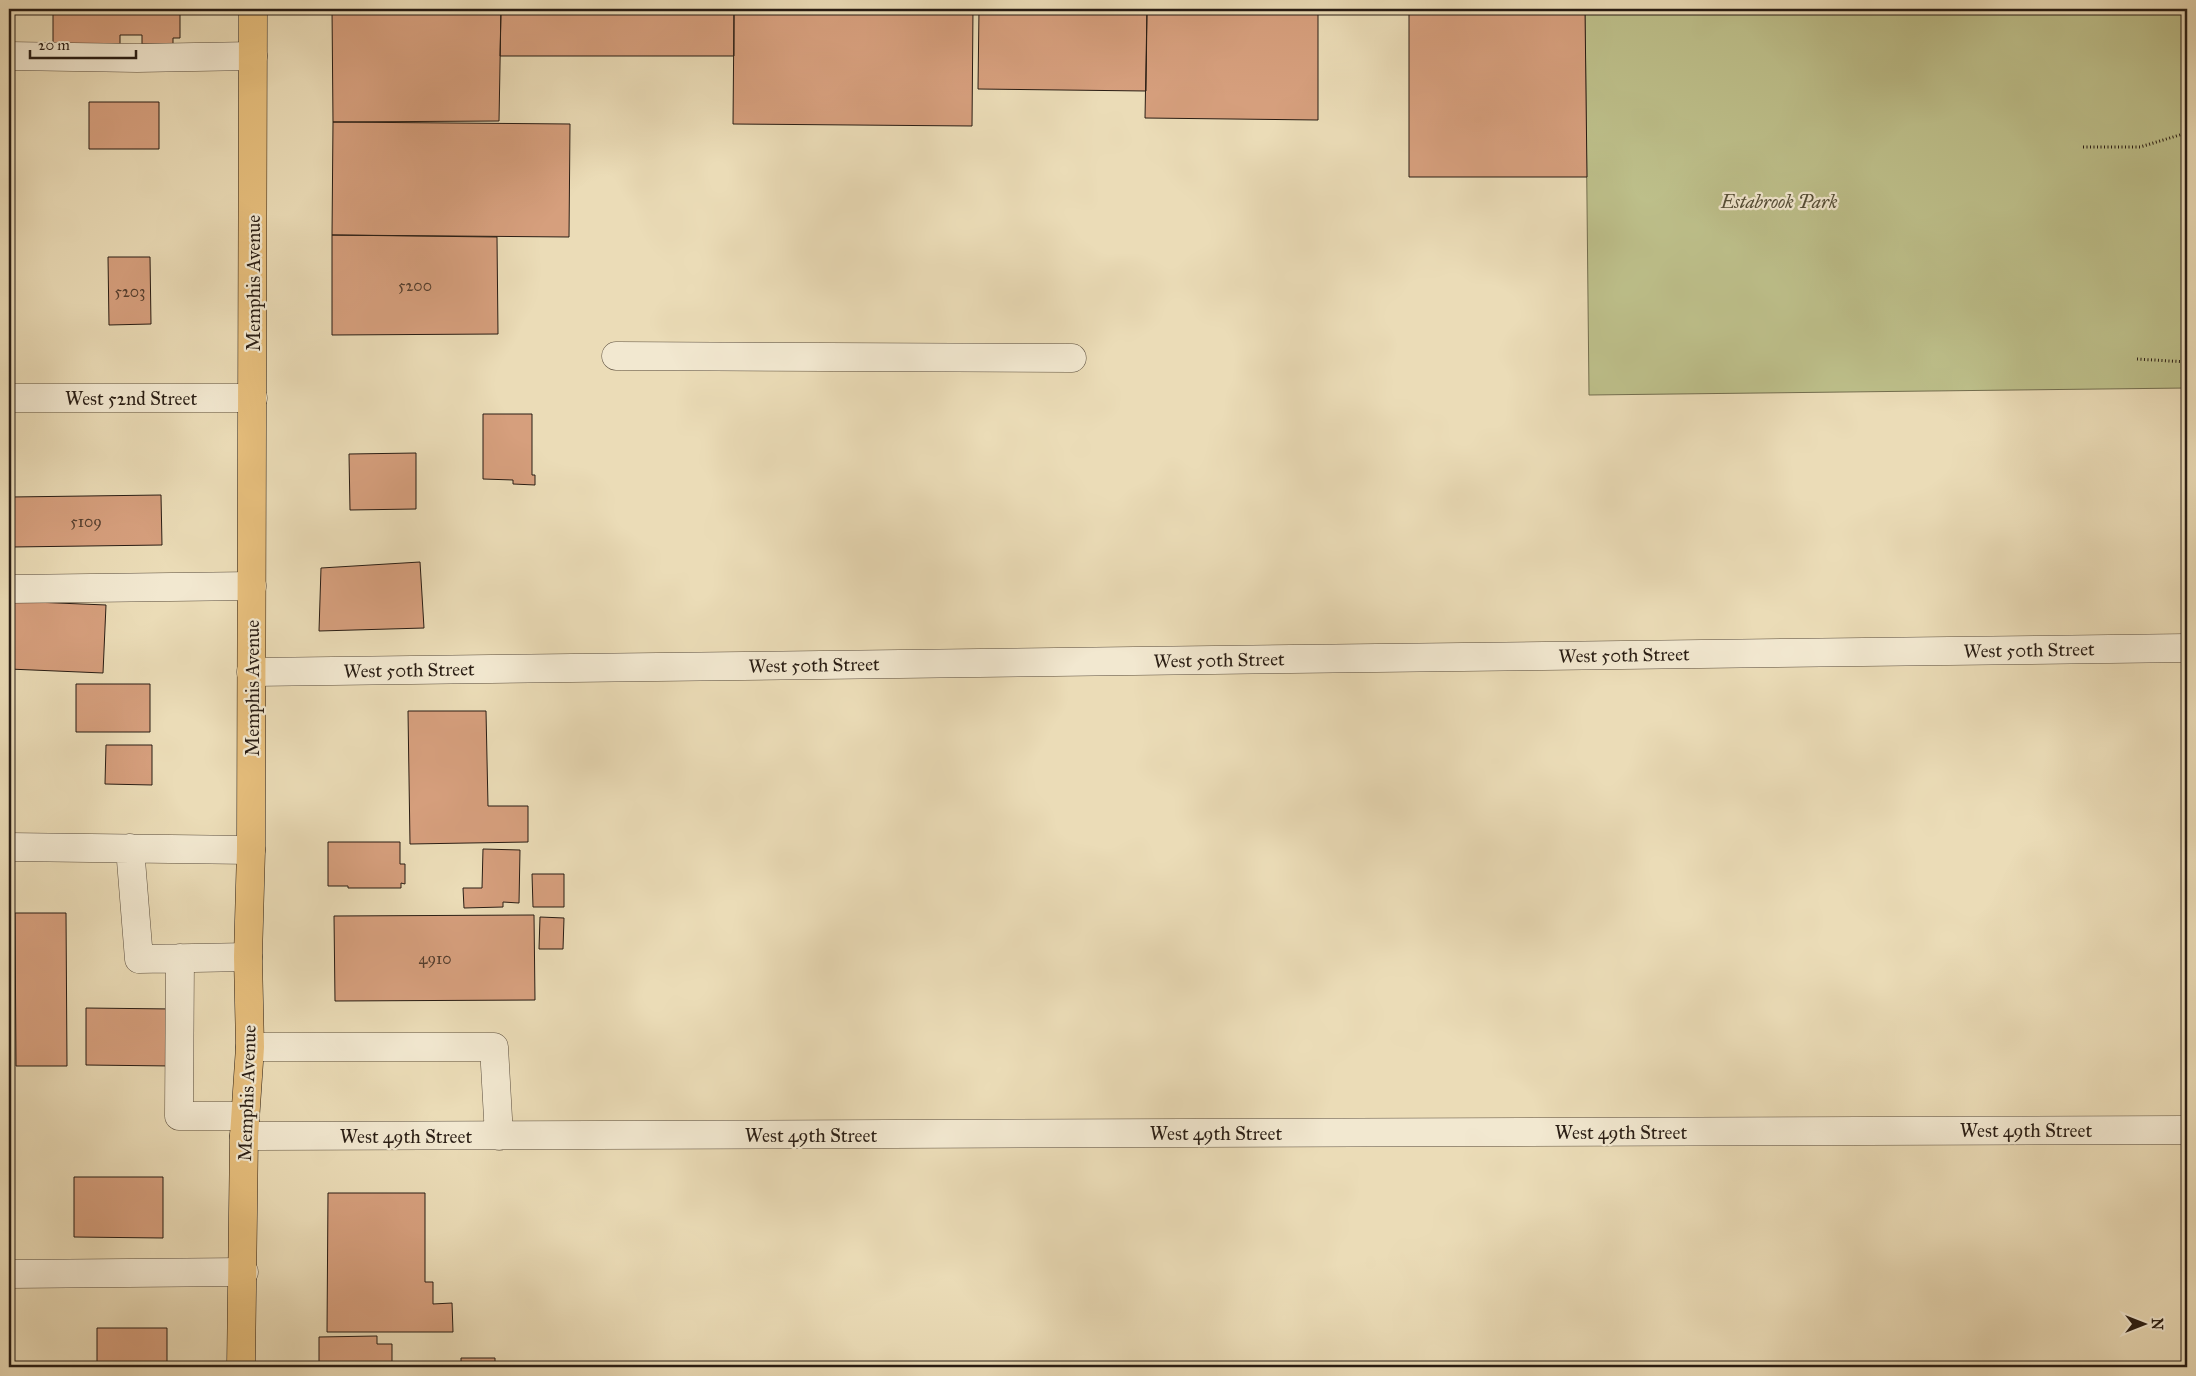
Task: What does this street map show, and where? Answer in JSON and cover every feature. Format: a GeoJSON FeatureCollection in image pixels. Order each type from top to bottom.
{"type":"FeatureCollection","features":[{"type":"Feature","properties":{"kind":"main road","name":"Memphis Avenue"},"geometry":{"type":"LineString","coordinates":[[241,1367],[244,1272],[244,1126],[250,1047],[248,957],[251,850],[253,9]]}},
{"type":"Feature","properties":{"kind":"street"},"geometry":{"type":"LineString","coordinates":[[9,56],[137,58],[253,56]]}},
{"type":"Feature","properties":{"kind":"street"},"geometry":{"type":"LineString","coordinates":[[616,356],[1072,358]]}},
{"type":"Feature","properties":{"kind":"street","name":"West 52nd Street"},"geometry":{"type":"LineString","coordinates":[[9,398],[253,398]]}},
{"type":"Feature","properties":{"kind":"street"},"geometry":{"type":"LineString","coordinates":[[9,589],[252,586]]}},
{"type":"Feature","properties":{"kind":"street","name":"West 50th Street"},"geometry":{"type":"LineString","coordinates":[[251,672],[2187,648]]}},
{"type":"Feature","properties":{"kind":"street"},"geometry":{"type":"LineString","coordinates":[[9,847],[251,850]]}},
{"type":"Feature","properties":{"kind":"street"},"geometry":{"type":"LineString","coordinates":[[130,848],[139,959],[248,957]]}},
{"type":"Feature","properties":{"kind":"street","name":"West 49th Street"},"geometry":{"type":"LineString","coordinates":[[180,958],[179,1116],[244,1126],[499,1136],[2187,1130]]}},
{"type":"Feature","properties":{"kind":"street"},"geometry":{"type":"LineString","coordinates":[[250,1047],[494,1047],[499,1136]]}},
{"type":"Feature","properties":{"kind":"street"},"geometry":{"type":"LineString","coordinates":[[9,1274],[244,1272]]}},
{"type":"Feature","properties":{"kind":"path"},"geometry":{"type":"LineString","coordinates":[[2083,146],[2140,147],[2183,134],[2187,130]]}},
{"type":"Feature","properties":{"kind":"path"},"geometry":{"type":"LineString","coordinates":[[2138,359],[2187,362]]}},
{"type":"Feature","properties":{"kind":"green space","name":"Estabrook Park"},"geometry":{"type":"Polygon","coordinates":[[[1585,9],[2187,9],[2187,388],[1589,395],[1585,9]]]}},
{"type":"Feature","properties":{"kind":"building"},"geometry":{"type":"Polygon","coordinates":[[[71,9],[180,9],[180,38],[173,38],[173,44],[142,44],[142,35],[120,35],[120,44],[53,44],[53,14],[76,14],[76,11],[71,11],[71,9]]]}},
{"type":"Feature","properties":{"kind":"building"},"geometry":{"type":"Polygon","coordinates":[[[332,9],[501,9],[499,121],[333,122],[332,9]]]}},
{"type":"Feature","properties":{"kind":"building"},"geometry":{"type":"Polygon","coordinates":[[[501,9],[734,9],[734,56],[500,56],[501,9]]]}},
{"type":"Feature","properties":{"kind":"building"},"geometry":{"type":"Polygon","coordinates":[[[734,9],[973,9],[972,126],[733,124],[734,9]]]}},
{"type":"Feature","properties":{"kind":"building"},"geometry":{"type":"Polygon","coordinates":[[[979,9],[1147,9],[1146,91],[978,89],[979,9]]]}},
{"type":"Feature","properties":{"kind":"building"},"geometry":{"type":"Polygon","coordinates":[[[1147,9],[1318,9],[1318,120],[1145,118],[1147,9]]]}},
{"type":"Feature","properties":{"kind":"building"},"geometry":{"type":"Polygon","coordinates":[[[1409,9],[1585,9],[1587,177],[1409,177],[1409,9]]]}},
{"type":"Feature","properties":{"kind":"building"},"geometry":{"type":"Polygon","coordinates":[[[89,102],[159,102],[159,149],[89,149],[89,102]]]}},
{"type":"Feature","properties":{"kind":"building"},"geometry":{"type":"Polygon","coordinates":[[[333,122],[570,124],[569,237],[332,235],[333,122]]]}},
{"type":"Feature","properties":{"kind":"building"},"geometry":{"type":"Polygon","coordinates":[[[332,235],[497,237],[498,334],[332,335],[332,235]]]}},
{"type":"Feature","properties":{"kind":"building"},"geometry":{"type":"Polygon","coordinates":[[[108,257],[150,257],[151,324],[109,325],[108,257]]]}},
{"type":"Feature","properties":{"kind":"building"},"geometry":{"type":"Polygon","coordinates":[[[483,414],[532,414],[532,475],[535,475],[535,485],[513,484],[513,480],[483,479],[483,414]]]}},
{"type":"Feature","properties":{"kind":"building"},"geometry":{"type":"Polygon","coordinates":[[[416,453],[416,509],[350,510],[349,454],[416,453]]]}},
{"type":"Feature","properties":{"kind":"building"},"geometry":{"type":"Polygon","coordinates":[[[161,495],[162,545],[12,547],[11,497],[161,495]]]}},
{"type":"Feature","properties":{"kind":"building"},"geometry":{"type":"Polygon","coordinates":[[[420,562],[424,628],[319,631],[321,568],[420,562]]]}},
{"type":"Feature","properties":{"kind":"building"},"geometry":{"type":"Polygon","coordinates":[[[9,601],[106,605],[103,673],[9,669],[9,601]]]}},
{"type":"Feature","properties":{"kind":"building"},"geometry":{"type":"Polygon","coordinates":[[[76,684],[150,684],[150,732],[76,732],[76,684]]]}},
{"type":"Feature","properties":{"kind":"building"},"geometry":{"type":"Polygon","coordinates":[[[408,711],[486,711],[488,806],[528,806],[528,842],[410,844],[408,711]]]}},
{"type":"Feature","properties":{"kind":"building"},"geometry":{"type":"Polygon","coordinates":[[[106,745],[152,745],[152,785],[105,784],[106,745]]]}},
{"type":"Feature","properties":{"kind":"building"},"geometry":{"type":"Polygon","coordinates":[[[328,842],[400,842],[400,864],[405,864],[405,884],[401,883],[401,888],[328,886],[328,842]]]}},
{"type":"Feature","properties":{"kind":"building"},"geometry":{"type":"Polygon","coordinates":[[[483,849],[520,850],[519,903],[503,902],[503,907],[464,908],[463,888],[482,888],[483,849]]]}},
{"type":"Feature","properties":{"kind":"building"},"geometry":{"type":"Polygon","coordinates":[[[532,874],[564,874],[564,907],[533,907],[532,874]]]}},
{"type":"Feature","properties":{"kind":"building"},"geometry":{"type":"Polygon","coordinates":[[[15,913],[66,913],[67,1066],[16,1066],[15,913]]]}},
{"type":"Feature","properties":{"kind":"building"},"geometry":{"type":"Polygon","coordinates":[[[534,915],[535,1000],[335,1001],[334,916],[534,915]]]}},
{"type":"Feature","properties":{"kind":"building"},"geometry":{"type":"Polygon","coordinates":[[[540,917],[564,918],[563,949],[539,949],[540,917]]]}},
{"type":"Feature","properties":{"kind":"building"},"geometry":{"type":"Polygon","coordinates":[[[86,1008],[173,1009],[172,1066],[86,1065],[86,1008]]]}},
{"type":"Feature","properties":{"kind":"building"},"geometry":{"type":"Polygon","coordinates":[[[74,1177],[163,1177],[163,1238],[74,1237],[74,1177]]]}},
{"type":"Feature","properties":{"kind":"building"},"geometry":{"type":"Polygon","coordinates":[[[328,1193],[425,1193],[425,1282],[433,1282],[433,1304],[452,1303],[453,1332],[327,1332],[328,1193]]]}},
{"type":"Feature","properties":{"kind":"building"},"geometry":{"type":"Polygon","coordinates":[[[97,1328],[167,1328],[167,1367],[97,1367],[97,1328]]]}},
{"type":"Feature","properties":{"kind":"building"},"geometry":{"type":"Polygon","coordinates":[[[377,1336],[377,1344],[392,1344],[392,1367],[319,1367],[319,1337],[377,1336]]]}},
{"type":"Feature","properties":{"kind":"building"},"geometry":{"type":"Polygon","coordinates":[[[461,1358],[495,1358],[495,1367],[461,1367],[461,1358]]]}}]}
